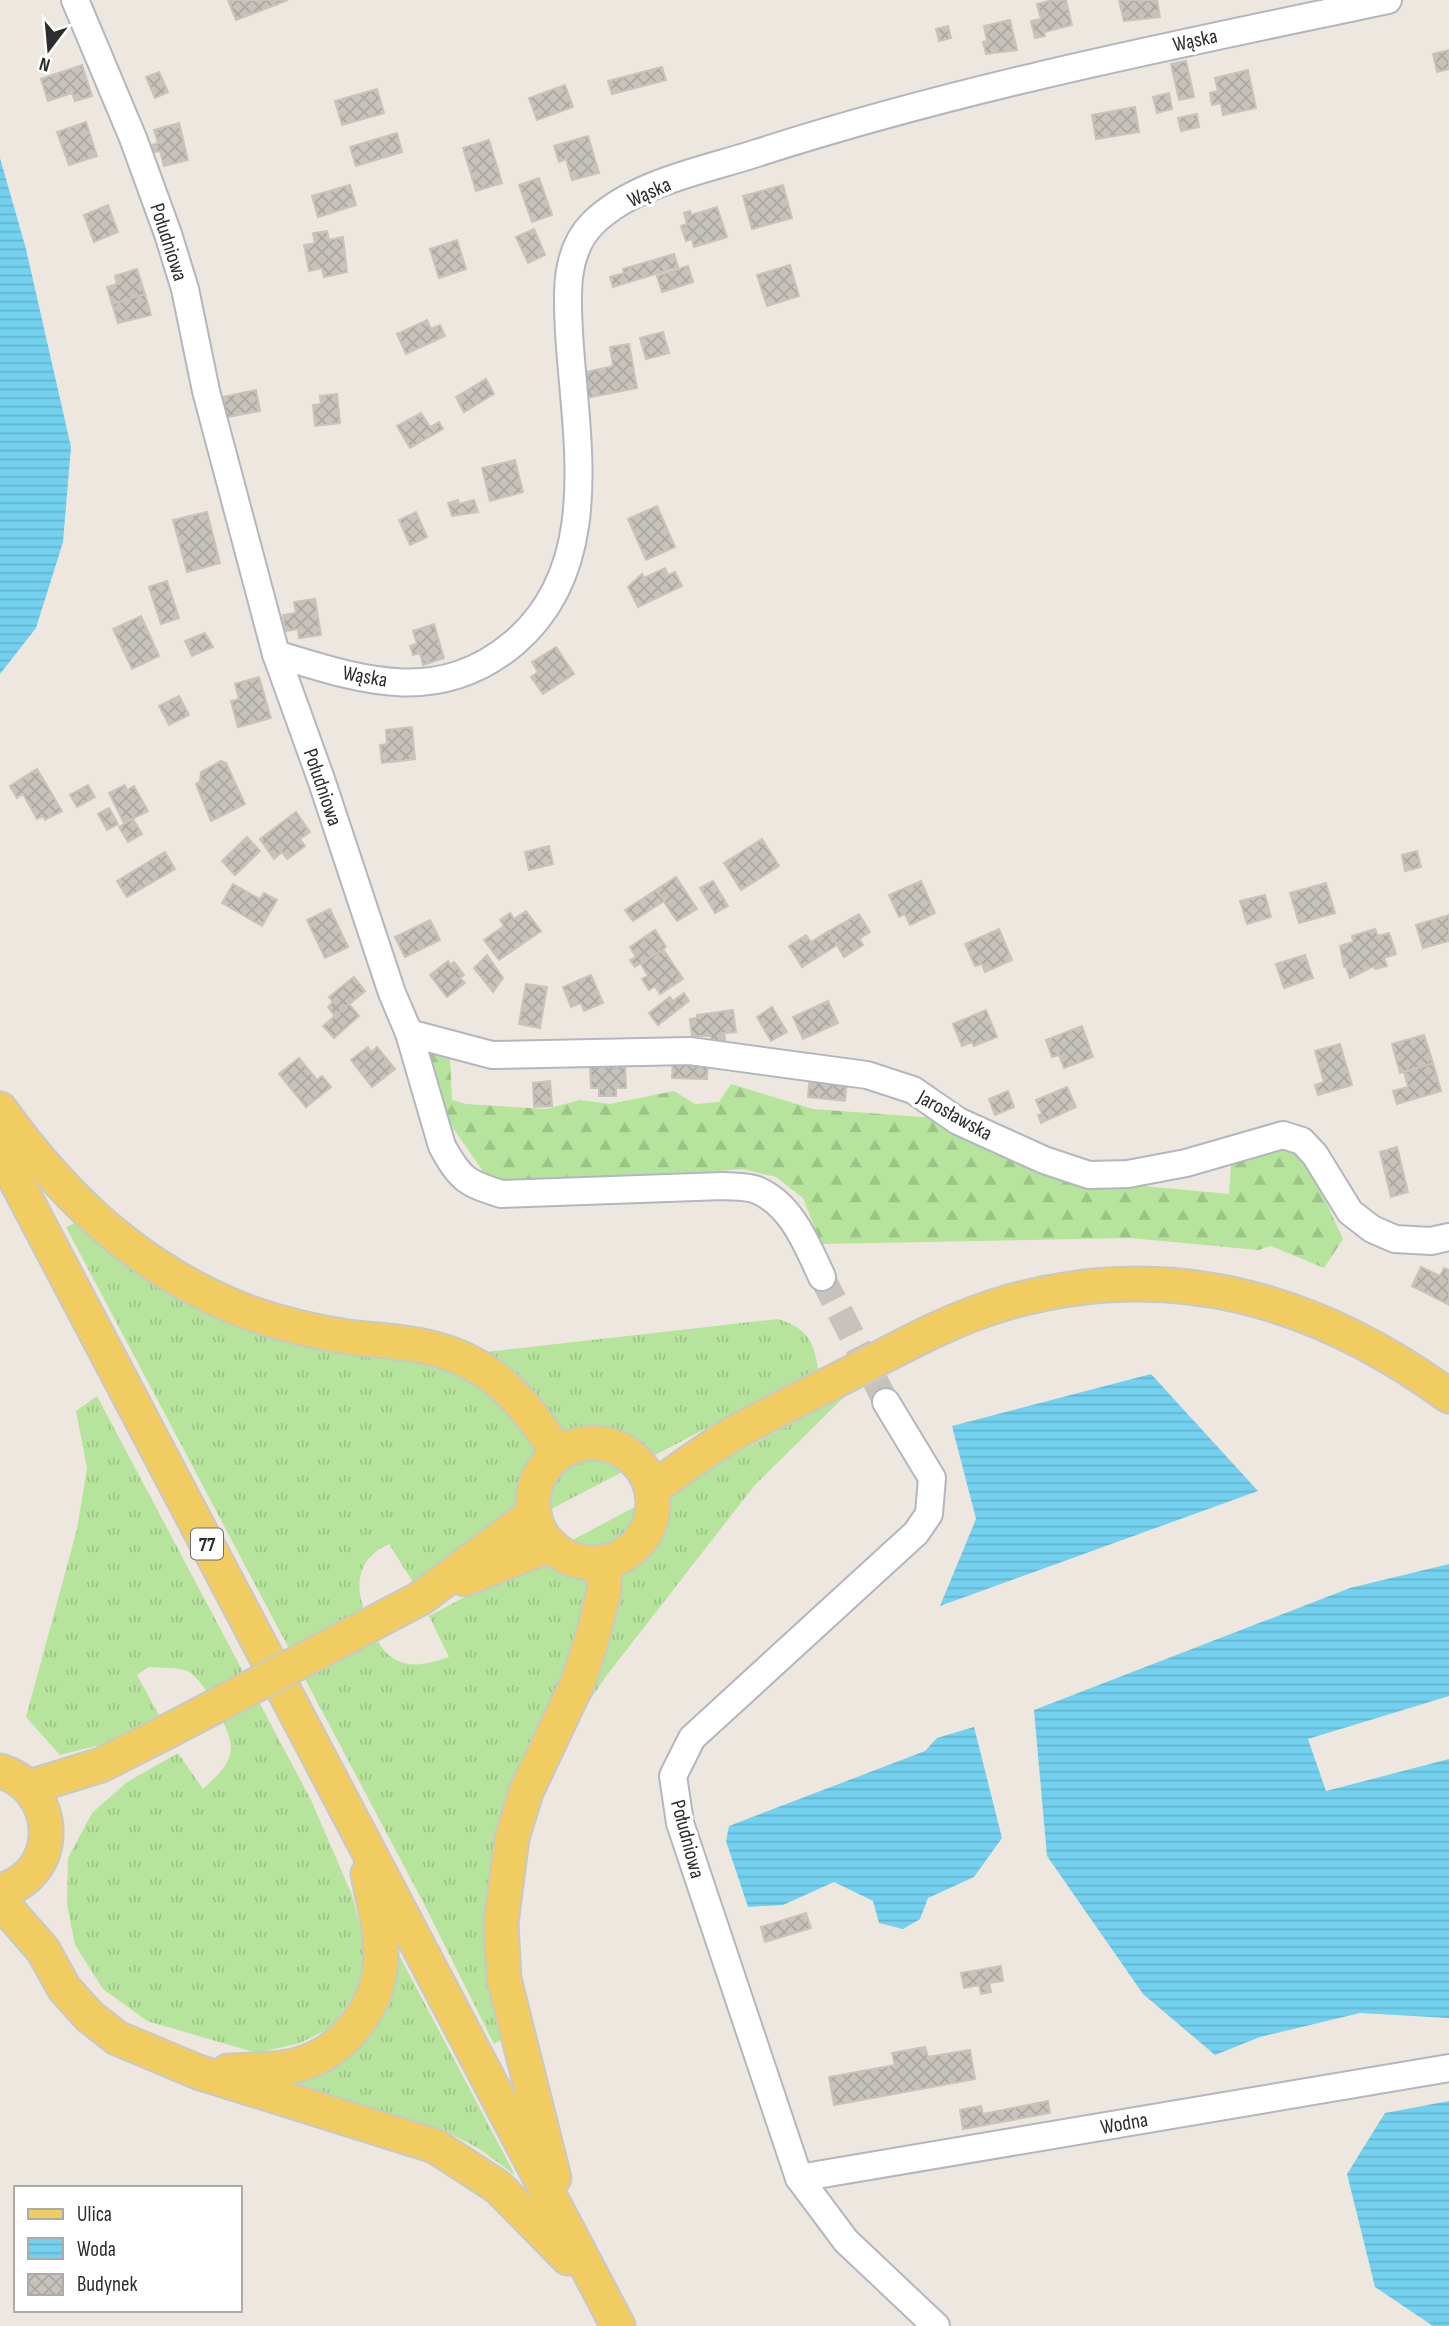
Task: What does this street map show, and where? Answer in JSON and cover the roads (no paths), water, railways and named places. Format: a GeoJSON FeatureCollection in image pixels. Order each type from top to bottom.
{"type":"FeatureCollection","features":[{"type":"Feature","properties":{"kind":"main road"},"geometry":{"type":"LineString","coordinates":[[0,1109],[51,1177],[88,1213],[153,1264],[198,1291],[252,1313],[306,1329],[439,1349],[472,1363],[499,1382],[530,1413],[558,1453]]}},
{"type":"Feature","properties":{"kind":"main road","name":"77"},"geometry":{"type":"LineString","coordinates":[[0,1150],[618,2326]]}},
{"type":"Feature","properties":{"kind":"main road"},"geometry":{"type":"LineString","coordinates":[[646,1476],[933,1330],[1009,1302],[1108,1286],[1201,1288],[1283,1307],[1353,1335],[1413,1369],[1449,1396]]}},
{"type":"Feature","properties":{"kind":"main road"},"geometry":{"type":"LineString","coordinates":[[609,1444],[625,1451],[646,1476],[653,1513],[644,1536],[627,1553],[605,1562],[581,1562],[550,1545],[539,1530],[534,1513],[535,1486],[540,1473],[558,1453],[574,1445],[609,1444]]}},
{"type":"Feature","properties":{"kind":"main road"},"geometry":{"type":"LineString","coordinates":[[421,1598],[534,1513]]}},
{"type":"Feature","properties":{"kind":"main road"},"geometry":{"type":"LineString","coordinates":[[30,1787],[101,1765],[421,1598],[550,1545]]}},
{"type":"Feature","properties":{"kind":"main road"},"geometry":{"type":"LineString","coordinates":[[566,2228],[504,1979],[501,1923],[512,1838],[526,1792],[578,1682],[604,1590],[605,1562]]}},
{"type":"Feature","properties":{"kind":"main road"},"geometry":{"type":"LineString","coordinates":[[46,1816],[101,1765]]}},
{"type":"Feature","properties":{"kind":"main road"},"geometry":{"type":"LineString","coordinates":[[0,1771],[13,1774],[30,1787],[46,1816],[44,1850],[37,1866],[13,1884],[43,1950],[64,1988],[89,2016],[117,2038],[198,2072],[406,2135],[458,2159],[482,2174],[529,2215],[602,2297]]}},
{"type":"Feature","properties":{"kind":"main road"},"geometry":{"type":"LineString","coordinates":[[198,2072],[263,2070],[300,2064],[333,2047],[359,2020],[375,1989],[381,1955],[361,1839]]}},
{"type":"Feature","properties":{"kind":"main road"},"geometry":{"type":"LineString","coordinates":[[0,1901],[43,1950]]}},
{"type":"Feature","properties":{"kind":"street","name":"Południowa"},"geometry":{"type":"LineString","coordinates":[[75,0],[133,138],[185,289],[206,391],[276,654],[321,779],[392,993],[409,1032],[442,1146],[467,1183],[501,1194],[723,1186],[755,1189],[777,1202],[799,1229],[822,1277]]}},
{"type":"Feature","properties":{"kind":"street","name":"Wąska"},"geometry":{"type":"LineString","coordinates":[[276,654],[367,680],[419,684],[467,674],[505,651],[536,625],[561,583],[573,548],[580,509],[568,312],[570,264],[578,245],[593,223],[634,195],[821,133],[1056,71],[1388,0]]}},
{"type":"Feature","properties":{"kind":"street","name":"Jarosławska"},"geometry":{"type":"LineString","coordinates":[[409,1032],[492,1055],[690,1051],[867,1075],[913,1090],[958,1121],[1044,1160],[1089,1175],[1128,1174],[1186,1163],[1283,1135],[1302,1141],[1315,1155],[1350,1212],[1371,1229],[1395,1239],[1431,1241],[1449,1237]]}},
{"type":"Feature","properties":{"kind":"street","name":"Południowa"},"geometry":{"type":"LineString","coordinates":[[886,1402],[932,1478],[929,1514],[916,1534],[692,1738],[673,1776],[680,1823],[799,2178],[846,2241],[936,2326]]}},
{"type":"Feature","properties":{"kind":"street","name":"Wodna"},"geometry":{"type":"LineString","coordinates":[[799,2178],[1449,2068]]}},
{"type":"Feature","properties":{"kind":"water"},"geometry":{"type":"Polygon","coordinates":[[[0,158],[26,249],[71,447],[63,542],[36,628],[0,674],[0,158]]]}},
{"type":"Feature","properties":{"kind":"water"},"geometry":{"type":"Polygon","coordinates":[[[1151,1374],[1258,1491],[940,1606],[976,1519],[952,1426],[1151,1374]]]}},
{"type":"Feature","properties":{"kind":"water"},"geometry":{"type":"Polygon","coordinates":[[[1449,1564],[1449,1696],[1308,1739],[1326,1791],[1449,1759],[1449,2018],[1360,2013],[1260,2037],[1215,2055],[1143,1994],[1047,1856],[1034,1710],[1350,1588],[1449,1564]]]}},
{"type":"Feature","properties":{"kind":"water"},"geometry":{"type":"Polygon","coordinates":[[[974,1727],[1002,1838],[974,1877],[928,1898],[920,1919],[903,1929],[879,1923],[873,1901],[834,1882],[783,1905],[748,1907],[726,1841],[729,1826],[925,1751],[937,1738],[974,1727]]]}},
{"type":"Feature","properties":{"kind":"water"},"geometry":{"type":"Polygon","coordinates":[[[1449,2101],[1449,2326],[1433,2326],[1375,2287],[1347,2174],[1385,2113],[1449,2101]]]}},
{"type":"Feature","properties":{"kind":"tunnel"},"geometry":{"type":"LineString","coordinates":[[822,1277],[886,1402]]}}]}
